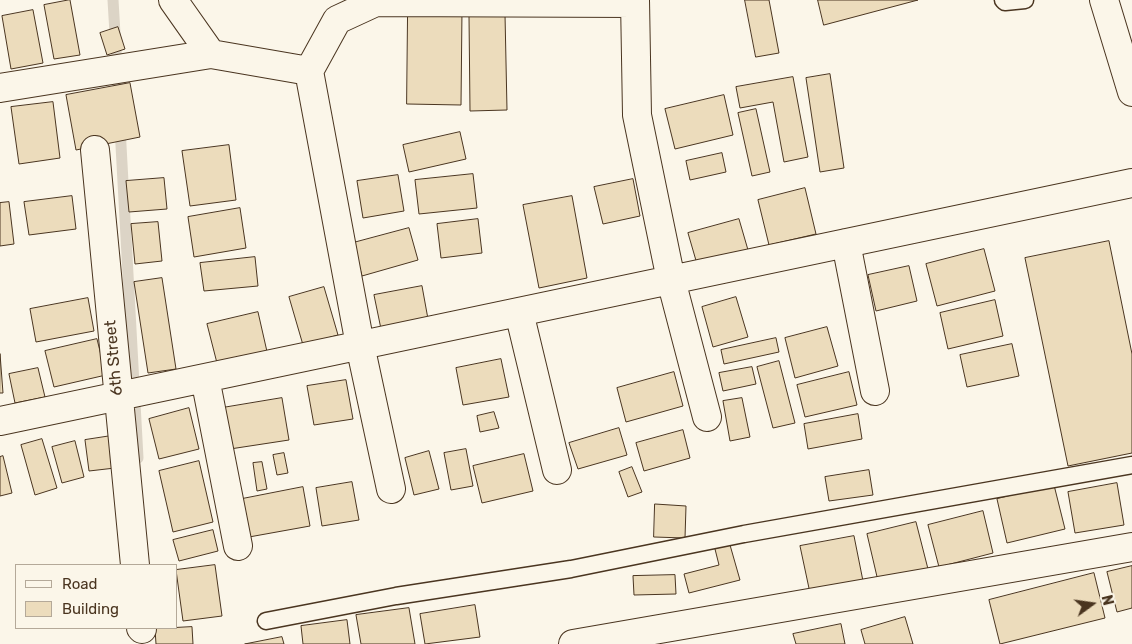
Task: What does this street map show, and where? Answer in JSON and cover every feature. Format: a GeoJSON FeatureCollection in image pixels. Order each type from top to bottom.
{"type":"FeatureCollection","features":[{"type":"Feature","properties":{"kind":"street"},"geometry":{"type":"LineString","coordinates":[[173,0],[211,54]]}},
{"type":"Feature","properties":{"kind":"street"},"geometry":{"type":"LineString","coordinates":[[1104,0],[1132,92]]}},
{"type":"Feature","properties":{"kind":"street"},"geometry":{"type":"LineString","coordinates":[[391,489],[360,345],[309,71],[336,20],[376,2],[635,1],[637,115],[671,280],[707,416]]}},
{"type":"Feature","properties":{"kind":"street"},"geometry":{"type":"LineString","coordinates":[[0,88],[211,54],[309,71]]}},
{"type":"Feature","properties":{"kind":"street","name":"6th Street"},"geometry":{"type":"LineString","coordinates":[[95,150],[135,564]]}},
{"type":"Feature","properties":{"kind":"street"},"geometry":{"type":"LineString","coordinates":[[0,421],[1132,183]]}},
{"type":"Feature","properties":{"kind":"street"},"geometry":{"type":"LineString","coordinates":[[846,243],[875,391]]}},
{"type":"Feature","properties":{"kind":"street"},"geometry":{"type":"LineString","coordinates":[[519,312],[557,470]]}},
{"type":"Feature","properties":{"kind":"street"},"geometry":{"type":"LineString","coordinates":[[205,378],[238,546]]}},
{"type":"Feature","properties":{"kind":"street"},"geometry":{"type":"LineString","coordinates":[[573,644],[1132,546]]}},
{"type":"Feature","properties":{"kind":"lane"},"geometry":{"type":"LineString","coordinates":[[1002,0],[1005,2],[1025,0]]}},
{"type":"Feature","properties":{"kind":"lane"},"geometry":{"type":"LineString","coordinates":[[266,621],[396,596],[571,569],[744,534],[1132,465]]}},
{"type":"Feature","properties":{"kind":"building"},"geometry":{"type":"Polygon","coordinates":[[[70,0],[80,55],[54,59],[44,5],[70,0]]]}},
{"type":"Feature","properties":{"kind":"building"},"geometry":{"type":"Polygon","coordinates":[[[745,0],[769,0],[779,53],[756,57],[745,0]]]}},
{"type":"Feature","properties":{"kind":"building"},"geometry":{"type":"Polygon","coordinates":[[[818,0],[918,0],[824,25],[818,0]]]}},
{"type":"Feature","properties":{"kind":"building"},"geometry":{"type":"Polygon","coordinates":[[[33,10],[43,63],[11,69],[2,16],[33,10]]]}},
{"type":"Feature","properties":{"kind":"building"},"geometry":{"type":"Polygon","coordinates":[[[408,10],[462,10],[461,105],[407,104],[408,10]]]}},
{"type":"Feature","properties":{"kind":"building"},"geometry":{"type":"Polygon","coordinates":[[[505,14],[507,110],[470,111],[469,15],[505,14]]]}},
{"type":"Feature","properties":{"kind":"building"},"geometry":{"type":"Polygon","coordinates":[[[118,27],[125,49],[107,55],[100,33],[118,27]]]}},
{"type":"Feature","properties":{"kind":"building"},"geometry":{"type":"Polygon","coordinates":[[[830,74],[844,168],[820,172],[806,78],[830,74]]]}},
{"type":"Feature","properties":{"kind":"building"},"geometry":{"type":"Polygon","coordinates":[[[793,77],[808,157],[784,162],[773,102],[740,108],[736,87],[793,77]]]}},
{"type":"Feature","properties":{"kind":"building"},"geometry":{"type":"Polygon","coordinates":[[[130,83],[140,137],[76,150],[66,95],[130,83]]]}},
{"type":"Feature","properties":{"kind":"building"},"geometry":{"type":"Polygon","coordinates":[[[724,95],[733,135],[675,149],[665,109],[724,95]]]}},
{"type":"Feature","properties":{"kind":"building"},"geometry":{"type":"Polygon","coordinates":[[[53,102],[60,158],[19,164],[11,107],[53,102]]]}},
{"type":"Feature","properties":{"kind":"building"},"geometry":{"type":"Polygon","coordinates":[[[756,109],[770,172],[752,176],[738,113],[756,109]]]}},
{"type":"Feature","properties":{"kind":"building"},"geometry":{"type":"Polygon","coordinates":[[[460,132],[466,159],[409,172],[403,145],[460,132]]]}},
{"type":"Feature","properties":{"kind":"building"},"geometry":{"type":"Polygon","coordinates":[[[229,145],[236,200],[190,206],[182,151],[229,145]]]}},
{"type":"Feature","properties":{"kind":"building"},"geometry":{"type":"Polygon","coordinates":[[[722,153],[726,172],[690,180],[686,161],[722,153]]]}},
{"type":"Feature","properties":{"kind":"building"},"geometry":{"type":"Polygon","coordinates":[[[473,174],[477,208],[419,214],[415,180],[473,174]]]}},
{"type":"Feature","properties":{"kind":"building"},"geometry":{"type":"Polygon","coordinates":[[[398,175],[404,211],[363,218],[357,181],[398,175]]]}},
{"type":"Feature","properties":{"kind":"building"},"geometry":{"type":"Polygon","coordinates":[[[164,178],[167,209],[129,212],[126,181],[164,178]]]}},
{"type":"Feature","properties":{"kind":"building"},"geometry":{"type":"Polygon","coordinates":[[[633,179],[640,216],[603,224],[594,187],[633,179]]]}},
{"type":"Feature","properties":{"kind":"building"},"geometry":{"type":"Polygon","coordinates":[[[805,188],[816,234],[769,245],[758,200],[805,188]]]}},
{"type":"Feature","properties":{"kind":"building"},"geometry":{"type":"Polygon","coordinates":[[[72,196],[76,229],[29,235],[24,202],[72,196]]]}},
{"type":"Feature","properties":{"kind":"building"},"geometry":{"type":"Polygon","coordinates":[[[572,196],[587,278],[539,288],[523,205],[572,196]]]}},
{"type":"Feature","properties":{"kind":"building"},"geometry":{"type":"Polygon","coordinates":[[[9,202],[14,244],[0,246],[0,203],[9,202]]]}},
{"type":"Feature","properties":{"kind":"building"},"geometry":{"type":"Polygon","coordinates":[[[240,208],[246,248],[194,257],[188,217],[240,208]]]}},
{"type":"Feature","properties":{"kind":"building"},"geometry":{"type":"Polygon","coordinates":[[[478,219],[482,253],[441,258],[437,224],[478,219]]]}},
{"type":"Feature","properties":{"kind":"building"},"geometry":{"type":"Polygon","coordinates":[[[739,219],[748,250],[697,264],[688,233],[739,219]]]}},
{"type":"Feature","properties":{"kind":"building"},"geometry":{"type":"Polygon","coordinates":[[[158,222],[162,261],[135,264],[131,224],[158,222]]]}},
{"type":"Feature","properties":{"kind":"building"},"geometry":{"type":"Polygon","coordinates":[[[409,228],[418,260],[362,276],[353,243],[409,228]]]}},
{"type":"Feature","properties":{"kind":"building"},"geometry":{"type":"Polygon","coordinates":[[[1109,241],[1132,354],[1132,453],[1068,466],[1025,258],[1109,241]]]}},
{"type":"Feature","properties":{"kind":"building"},"geometry":{"type":"Polygon","coordinates":[[[984,249],[995,291],[937,306],[926,264],[984,249]]]}},
{"type":"Feature","properties":{"kind":"building"},"geometry":{"type":"Polygon","coordinates":[[[255,257],[258,286],[204,291],[200,263],[255,257]]]}},
{"type":"Feature","properties":{"kind":"building"},"geometry":{"type":"Polygon","coordinates":[[[909,266],[917,301],[876,311],[868,275],[909,266]]]}},
{"type":"Feature","properties":{"kind":"building"},"geometry":{"type":"Polygon","coordinates":[[[162,278],[176,369],[148,373],[134,282],[162,278]]]}},
{"type":"Feature","properties":{"kind":"building"},"geometry":{"type":"Polygon","coordinates":[[[422,286],[428,319],[381,329],[374,295],[422,286]]]}},
{"type":"Feature","properties":{"kind":"building"},"geometry":{"type":"Polygon","coordinates":[[[324,287],[338,335],[303,345],[289,297],[324,287]]]}},
{"type":"Feature","properties":{"kind":"building"},"geometry":{"type":"Polygon","coordinates":[[[736,297],[748,337],[713,347],[702,307],[736,297]]]}},
{"type":"Feature","properties":{"kind":"building"},"geometry":{"type":"Polygon","coordinates":[[[88,298],[94,331],[36,342],[30,309],[88,298]]]}},
{"type":"Feature","properties":{"kind":"building"},"geometry":{"type":"Polygon","coordinates":[[[995,300],[1003,336],[948,349],[940,313],[995,300]]]}},
{"type":"Feature","properties":{"kind":"building"},"geometry":{"type":"Polygon","coordinates":[[[258,312],[268,356],[218,367],[207,324],[258,312]]]}},
{"type":"Feature","properties":{"kind":"building"},"geometry":{"type":"Polygon","coordinates":[[[827,327],[838,366],[795,378],[785,338],[827,327]]]}},
{"type":"Feature","properties":{"kind":"building"},"geometry":{"type":"Polygon","coordinates":[[[776,338],[779,352],[724,364],[721,350],[776,338]]]}},
{"type":"Feature","properties":{"kind":"building"},"geometry":{"type":"Polygon","coordinates":[[[97,339],[106,375],[54,387],[45,351],[97,339]]]}},
{"type":"Feature","properties":{"kind":"building"},"geometry":{"type":"Polygon","coordinates":[[[1012,344],[1019,376],[967,387],[960,355],[1012,344]]]}},
{"type":"Feature","properties":{"kind":"building"},"geometry":{"type":"Polygon","coordinates":[[[0,354],[3,393],[0,393],[0,354]]]}},
{"type":"Feature","properties":{"kind":"building"},"geometry":{"type":"Polygon","coordinates":[[[501,359],[509,397],[463,405],[456,368],[501,359]]]}},
{"type":"Feature","properties":{"kind":"building"},"geometry":{"type":"Polygon","coordinates":[[[779,361],[795,423],[773,428],[757,367],[779,361]]]}},
{"type":"Feature","properties":{"kind":"building"},"geometry":{"type":"Polygon","coordinates":[[[752,367],[756,384],[723,391],[719,373],[752,367]]]}},
{"type":"Feature","properties":{"kind":"building"},"geometry":{"type":"Polygon","coordinates":[[[38,368],[45,397],[15,403],[9,374],[38,368]]]}},
{"type":"Feature","properties":{"kind":"building"},"geometry":{"type":"Polygon","coordinates":[[[674,372],[683,406],[626,422],[617,388],[674,372]]]}},
{"type":"Feature","properties":{"kind":"building"},"geometry":{"type":"Polygon","coordinates":[[[849,372],[857,405],[805,417],[797,385],[849,372]]]}},
{"type":"Feature","properties":{"kind":"building"},"geometry":{"type":"Polygon","coordinates":[[[346,380],[353,419],[314,425],[307,386],[346,380]]]}},
{"type":"Feature","properties":{"kind":"building"},"geometry":{"type":"Polygon","coordinates":[[[282,398],[289,440],[230,449],[222,408],[282,398]]]}},
{"type":"Feature","properties":{"kind":"building"},"geometry":{"type":"Polygon","coordinates":[[[742,398],[750,437],[730,441],[723,401],[742,398]]]}},
{"type":"Feature","properties":{"kind":"building"},"geometry":{"type":"Polygon","coordinates":[[[189,408],[199,449],[159,459],[149,419],[189,408]]]}},
{"type":"Feature","properties":{"kind":"building"},"geometry":{"type":"Polygon","coordinates":[[[494,412],[499,428],[480,432],[477,416],[494,412]]]}},
{"type":"Feature","properties":{"kind":"building"},"geometry":{"type":"Polygon","coordinates":[[[858,414],[862,439],[808,449],[804,424],[858,414]]]}},
{"type":"Feature","properties":{"kind":"building"},"geometry":{"type":"Polygon","coordinates":[[[619,428],[627,455],[578,469],[569,443],[619,428]]]}},
{"type":"Feature","properties":{"kind":"building"},"geometry":{"type":"Polygon","coordinates":[[[683,430],[690,458],[644,471],[636,443],[683,430]]]}},
{"type":"Feature","properties":{"kind":"building"},"geometry":{"type":"Polygon","coordinates":[[[111,436],[115,468],[89,471],[85,440],[111,436]]]}},
{"type":"Feature","properties":{"kind":"building"},"geometry":{"type":"Polygon","coordinates":[[[42,439],[57,488],[35,495],[21,445],[42,439]]]}},
{"type":"Feature","properties":{"kind":"building"},"geometry":{"type":"Polygon","coordinates":[[[75,441],[84,477],[62,483],[52,447],[75,441]]]}},
{"type":"Feature","properties":{"kind":"building"},"geometry":{"type":"Polygon","coordinates":[[[466,449],[473,486],[451,490],[444,453],[466,449]]]}},
{"type":"Feature","properties":{"kind":"building"},"geometry":{"type":"Polygon","coordinates":[[[429,451],[439,489],[414,495],[405,458],[429,451]]]}},
{"type":"Feature","properties":{"kind":"building"},"geometry":{"type":"Polygon","coordinates":[[[284,453],[288,473],[277,475],[273,455],[284,453]]]}},
{"type":"Feature","properties":{"kind":"building"},"geometry":{"type":"Polygon","coordinates":[[[524,454],[533,491],[482,503],[473,466],[524,454]]]}},
{"type":"Feature","properties":{"kind":"building"},"geometry":{"type":"Polygon","coordinates":[[[3,456],[12,493],[0,496],[0,457],[3,456]]]}},
{"type":"Feature","properties":{"kind":"building"},"geometry":{"type":"Polygon","coordinates":[[[199,461],[213,522],[173,532],[159,471],[199,461]]]}},
{"type":"Feature","properties":{"kind":"building"},"geometry":{"type":"Polygon","coordinates":[[[262,462],[267,489],[257,491],[253,463],[262,462]]]}},
{"type":"Feature","properties":{"kind":"building"},"geometry":{"type":"Polygon","coordinates":[[[632,467],[642,492],[628,497],[619,472],[632,467]]]}},
{"type":"Feature","properties":{"kind":"building"},"geometry":{"type":"Polygon","coordinates":[[[869,470],[873,495],[829,501],[825,477],[869,470]]]}},
{"type":"Feature","properties":{"kind":"building"},"geometry":{"type":"Polygon","coordinates":[[[352,482],[359,520],[322,526],[316,488],[352,482]]]}},
{"type":"Feature","properties":{"kind":"building"},"geometry":{"type":"Polygon","coordinates":[[[1117,483],[1124,525],[1075,533],[1068,492],[1117,483]]]}},
{"type":"Feature","properties":{"kind":"building"},"geometry":{"type":"Polygon","coordinates":[[[1054,485],[1065,529],[1007,543],[997,499],[1054,485]]]}},
{"type":"Feature","properties":{"kind":"building"},"geometry":{"type":"Polygon","coordinates":[[[303,487],[310,526],[249,537],[242,499],[303,487]]]}},
{"type":"Feature","properties":{"kind":"building"},"geometry":{"type":"Polygon","coordinates":[[[655,504],[686,506],[685,538],[654,537],[655,504]]]}},
{"type":"Feature","properties":{"kind":"building"},"geometry":{"type":"Polygon","coordinates":[[[983,511],[993,553],[939,567],[928,525],[983,511]]]}},
{"type":"Feature","properties":{"kind":"building"},"geometry":{"type":"Polygon","coordinates":[[[916,522],[928,569],[878,581],[867,534],[916,522]]]}},
{"type":"Feature","properties":{"kind":"building"},"geometry":{"type":"Polygon","coordinates":[[[213,530],[218,551],[179,561],[173,540],[213,530]]]}},
{"type":"Feature","properties":{"kind":"building"},"geometry":{"type":"Polygon","coordinates":[[[854,536],[863,581],[810,593],[800,546],[854,536]]]}},
{"type":"Feature","properties":{"kind":"building"},"geometry":{"type":"Polygon","coordinates":[[[730,545],[740,580],[689,593],[684,574],[719,565],[715,549],[730,545]]]}},
{"type":"Feature","properties":{"kind":"building"},"geometry":{"type":"Polygon","coordinates":[[[215,565],[222,616],[183,621],[178,570],[215,565]]]}},
{"type":"Feature","properties":{"kind":"building"},"geometry":{"type":"Polygon","coordinates":[[[1132,566],[1132,608],[1117,612],[1107,572],[1132,566]]]}},
{"type":"Feature","properties":{"kind":"building"},"geometry":{"type":"Polygon","coordinates":[[[1094,573],[1105,618],[1000,644],[989,600],[1094,573]]]}},
{"type":"Feature","properties":{"kind":"building"},"geometry":{"type":"Polygon","coordinates":[[[675,575],[676,594],[634,595],[633,576],[675,575]]]}},
{"type":"Feature","properties":{"kind":"building"},"geometry":{"type":"Polygon","coordinates":[[[475,605],[480,637],[425,644],[420,614],[475,605]]]}},
{"type":"Feature","properties":{"kind":"building"},"geometry":{"type":"Polygon","coordinates":[[[409,608],[415,644],[361,644],[356,615],[409,608]]]}},
{"type":"Feature","properties":{"kind":"building"},"geometry":{"type":"Polygon","coordinates":[[[905,617],[913,644],[865,644],[861,630],[905,617]]]}},
{"type":"Feature","properties":{"kind":"building"},"geometry":{"type":"Polygon","coordinates":[[[347,620],[350,644],[303,644],[301,626],[347,620]]]}},
{"type":"Feature","properties":{"kind":"building"},"geometry":{"type":"Polygon","coordinates":[[[841,624],[845,644],[796,644],[793,634],[841,624]]]}},
{"type":"Feature","properties":{"kind":"building"},"geometry":{"type":"Polygon","coordinates":[[[192,627],[193,644],[156,644],[155,629],[192,627]]]}},
{"type":"Feature","properties":{"kind":"building"},"geometry":{"type":"Polygon","coordinates":[[[282,637],[284,644],[245,644],[282,637]]]}},
{"type":"Feature","properties":{"kind":"waterway"},"geometry":{"type":"LineString","coordinates":[[113,0],[119,101]]}},
{"type":"Feature","properties":{"kind":"waterway"},"geometry":{"type":"LineString","coordinates":[[120,127],[138,458]]}}]}
